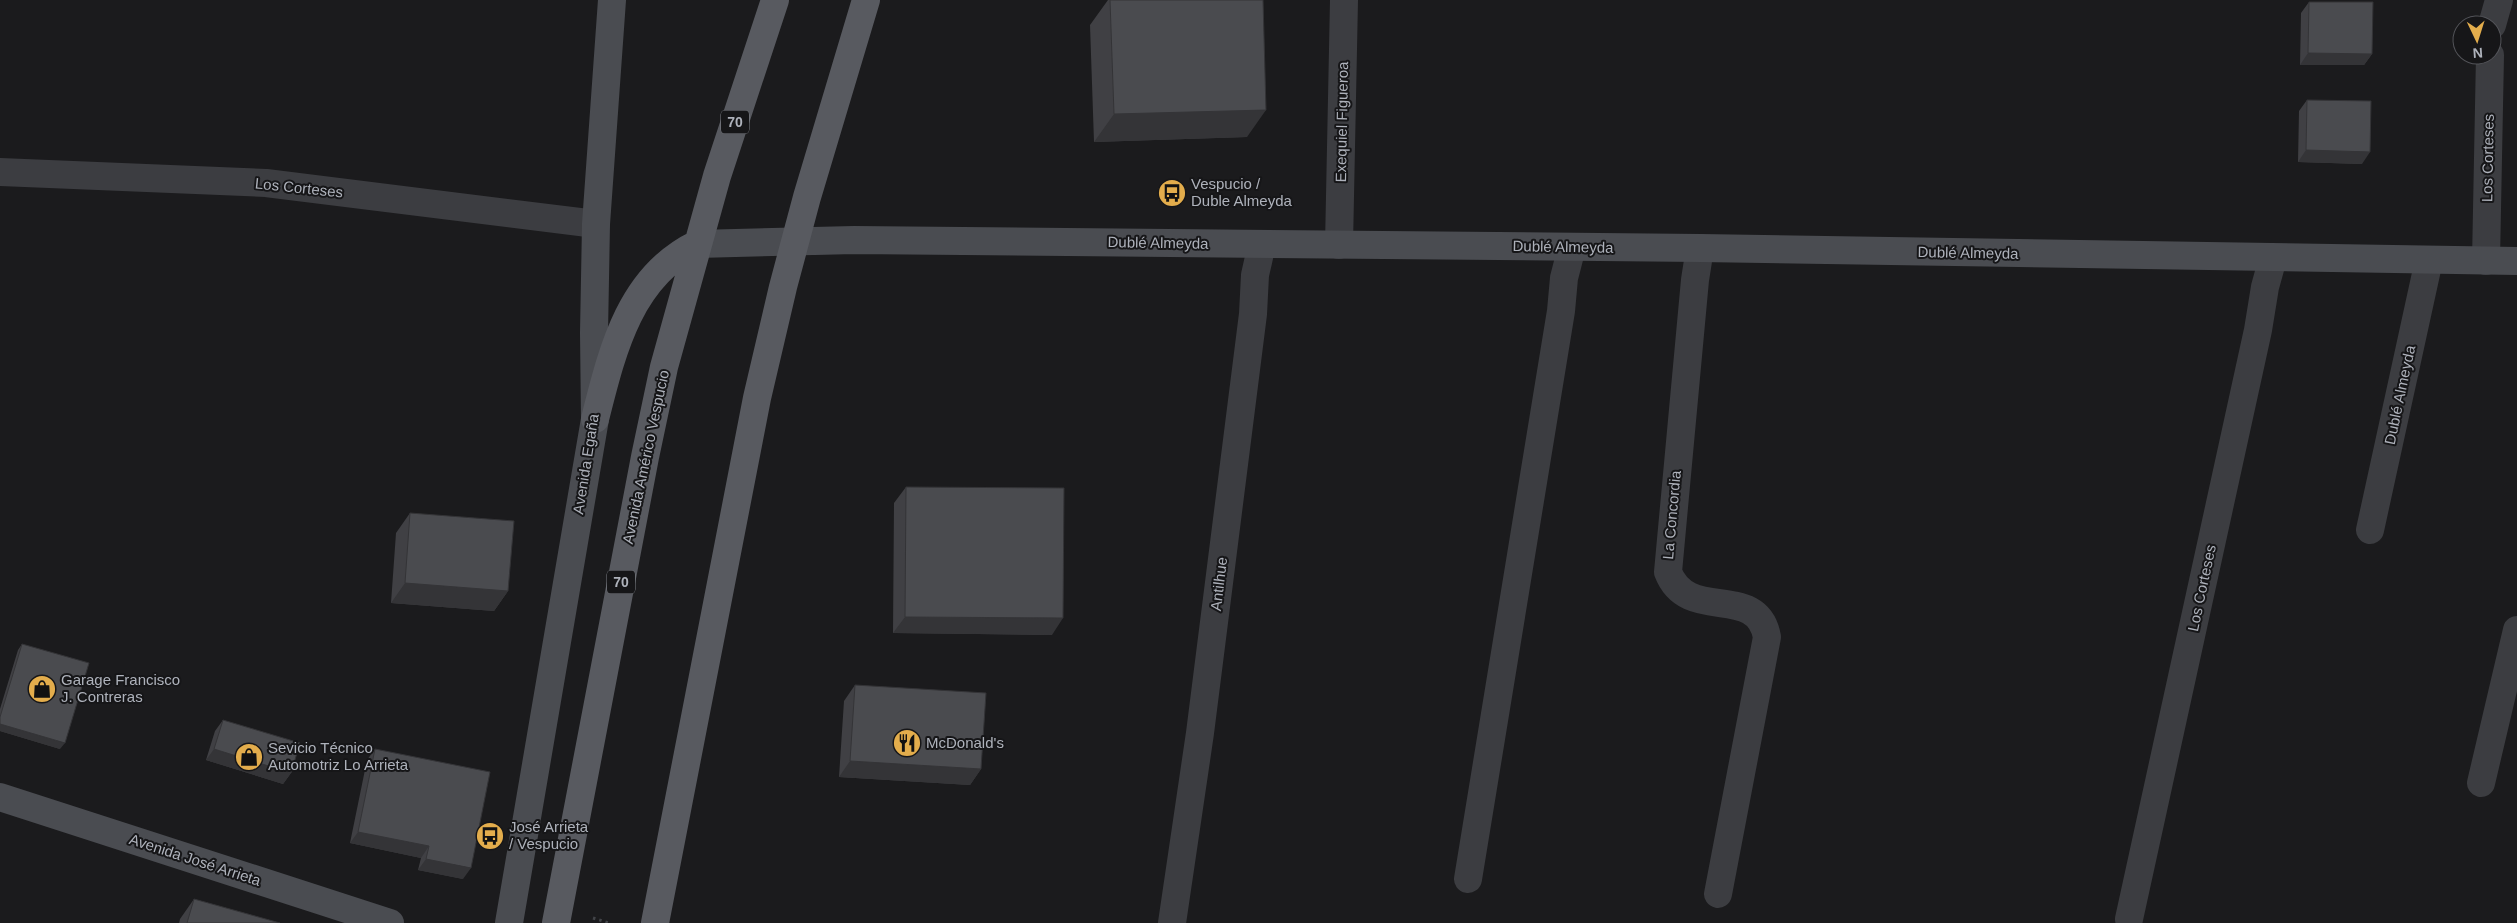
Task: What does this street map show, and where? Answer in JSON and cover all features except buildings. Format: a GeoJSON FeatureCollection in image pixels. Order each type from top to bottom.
{"type":"FeatureCollection","features":[{"type":"Feature","properties":{"kind":"main road","name":"Avenida Egaña"},"geometry":{"type":"LineString","coordinates":[[508,923],[595,420],[596,224],[612,0]]}},
{"type":"Feature","properties":{"kind":"main road","name":"Avenida Américo Vespucio"},"geometry":{"type":"LineString","coordinates":[[556,923],[645,456],[664,367],[717,176],[776,0]]}},
{"type":"Feature","properties":{"kind":"main road"},"geometry":{"type":"LineString","coordinates":[[655,923],[757,398],[796,241],[866,0]]}},
{"type":"Feature","properties":{"kind":"main road","name":"Dublé Almeyda"},"geometry":{"type":"LineString","coordinates":[[697,244],[796,241],[1339,244],[2517,261]]}},
{"type":"Feature","properties":{"kind":"main road"},"geometry":{"type":"LineString","coordinates":[[595,420],[616,347],[636,303],[658,270],[678,254],[697,244]]}},
{"type":"Feature","properties":{"kind":"main road","name":"Avenida José Arrieta"},"geometry":{"type":"LineString","coordinates":[[0,797],[390,923]]}},
{"type":"Feature","properties":{"kind":"street","name":"Exequiel Figueroa"},"geometry":{"type":"LineString","coordinates":[[1339,244],[1344,0]]}},
{"type":"Feature","properties":{"kind":"street"},"geometry":{"type":"LineString","coordinates":[[2495,15],[2499,0]]}},
{"type":"Feature","properties":{"kind":"street","name":"Los Corteses"},"geometry":{"type":"LineString","coordinates":[[2486,261],[2490,65]]}},
{"type":"Feature","properties":{"kind":"street","name":"Los Corteses"},"geometry":{"type":"LineString","coordinates":[[0,172],[266,183],[596,224]]}},
{"type":"Feature","properties":{"kind":"street","name":"Antilhue"},"geometry":{"type":"LineString","coordinates":[[1172,923],[1200,733],[1253,314],[1256,275],[1262,244]]}},
{"type":"Feature","properties":{"kind":"street"},"geometry":{"type":"LineString","coordinates":[[1468,879],[1562,311],[1564,278],[1572,247]]}},
{"type":"Feature","properties":{"kind":"street","name":"La Concordia"},"geometry":{"type":"LineString","coordinates":[[1700,248],[1693,299],[1668,572],[1672,584],[1683,594],[1696,599],[1740,606],[1751,611],[1760,618],[1767,637],[1718,894]]}},
{"type":"Feature","properties":{"kind":"street","name":"Los Corteses"},"geometry":{"type":"LineString","coordinates":[[2130,919],[2258,330],[2265,287],[2274,258]]}},
{"type":"Feature","properties":{"kind":"street","name":"Dublé Almeyda"},"geometry":{"type":"LineString","coordinates":[[2370,530],[2429,260]]}},
{"type":"Feature","properties":{"kind":"street"},"geometry":{"type":"LineString","coordinates":[[2481,783],[2517,630]]}},
{"type":"Feature","properties":{"kind":"place","name":"Vespucio / Duble Almeyda"},"geometry":{"type":"Point","coordinates":[1172,193]}},
{"type":"Feature","properties":{"kind":"place","name":"Garage Francisco J. Contreras"},"geometry":{"type":"Point","coordinates":[42,689]}},
{"type":"Feature","properties":{"kind":"place","name":"McDonald's"},"geometry":{"type":"Point","coordinates":[907,743]}},
{"type":"Feature","properties":{"kind":"place","name":"Sevicio Técnico Automotriz Lo Arrieta"},"geometry":{"type":"Point","coordinates":[249,757]}},
{"type":"Feature","properties":{"kind":"place","name":"José Arrieta / Vespucio"},"geometry":{"type":"Point","coordinates":[490,836]}}]}
